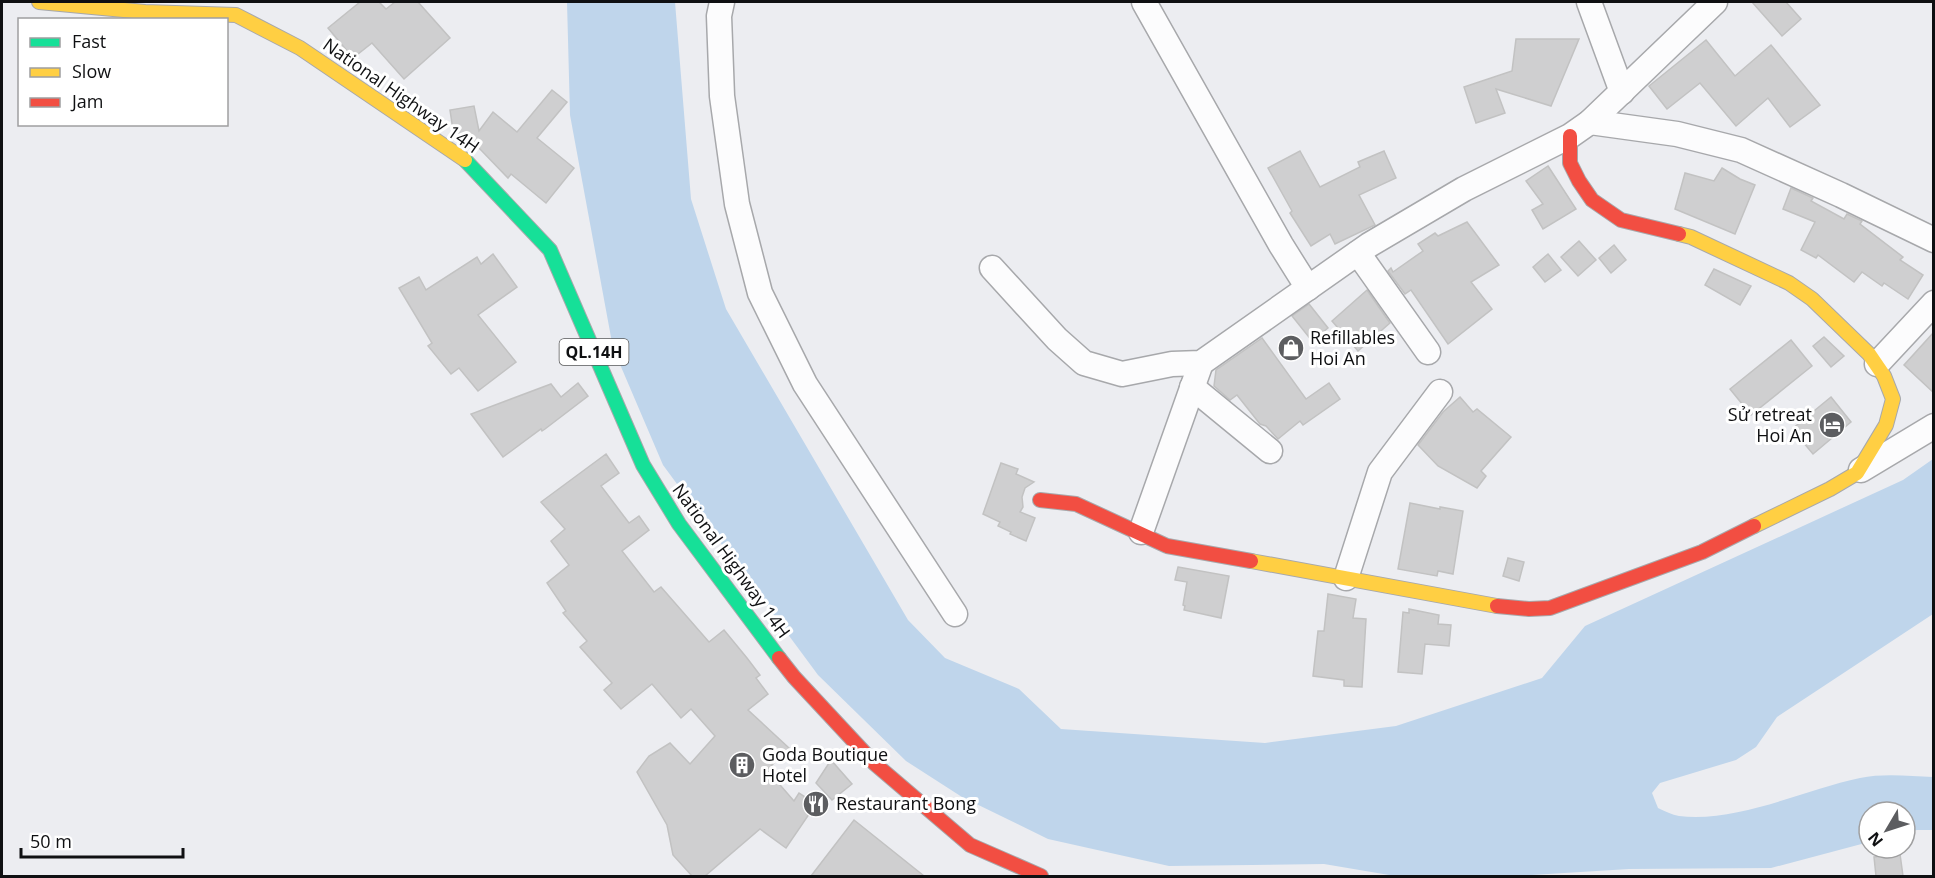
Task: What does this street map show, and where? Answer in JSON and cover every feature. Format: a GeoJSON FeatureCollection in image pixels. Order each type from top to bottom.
{"type":"FeatureCollection","features":[{"type":"Feature","properties":{"kind":"main road","name":"National Highway 14H"},"geometry":{"type":"LineString","coordinates":[[39,2],[145,12],[235,8],[300,48],[466,161],[550,250],[643,465],[679,524],[794,677],[874,764],[970,845],[1041,876]]}},
{"type":"Feature","properties":{"kind":"main road"},"geometry":{"type":"LineString","coordinates":[[1040,500],[1076,504],[1141,532],[1167,546],[1497,606],[1529,609],[1550,608],[1702,552],[1830,489],[1857,473],[1886,425],[1893,399],[1884,375],[1869,354],[1812,299],[1789,284],[1691,237],[1621,220],[1592,200],[1570,163],[1569,136]]}},
{"type":"Feature","properties":{"kind":"street"},"geometry":{"type":"LineString","coordinates":[[722,2],[719,16],[722,96],[737,204],[760,294],[805,384],[955,614]]}},
{"type":"Feature","properties":{"kind":"street"},"geometry":{"type":"LineString","coordinates":[[1144,2],[1276,236],[1308,288]]}},
{"type":"Feature","properties":{"kind":"street"},"geometry":{"type":"LineString","coordinates":[[1589,2],[1622,92]]}},
{"type":"Feature","properties":{"kind":"street"},"geometry":{"type":"LineString","coordinates":[[992,268],[1057,339],[1084,363],[1122,374],[1172,364],[1200,363],[1358,254],[1464,189],[1569,136],[1590,122],[1715,2]]}},
{"type":"Feature","properties":{"kind":"street"},"geometry":{"type":"LineString","coordinates":[[1590,122],[1677,134],[1741,150],[1934,240]]}},
{"type":"Feature","properties":{"kind":"street"},"geometry":{"type":"LineString","coordinates":[[1358,254],[1428,352]]}},
{"type":"Feature","properties":{"kind":"street"},"geometry":{"type":"LineString","coordinates":[[1877,364],[1934,303]]}},
{"type":"Feature","properties":{"kind":"street"},"geometry":{"type":"LineString","coordinates":[[1141,532],[1200,363]]}},
{"type":"Feature","properties":{"kind":"street"},"geometry":{"type":"LineString","coordinates":[[1192,387],[1270,451]]}},
{"type":"Feature","properties":{"kind":"street"},"geometry":{"type":"LineString","coordinates":[[1346,578],[1380,472],[1440,392]]}},
{"type":"Feature","properties":{"kind":"street"},"geometry":{"type":"LineString","coordinates":[[1857,473],[1934,426]]}},
{"type":"Feature","properties":{"kind":"water"},"geometry":{"type":"Polygon","coordinates":[[[567,2],[675,2],[691,199],[726,309],[908,620],[945,658],[1019,689],[1061,729],[1265,743],[1396,726],[1542,678],[1585,626],[1903,480],[1933,459],[1933,614],[1777,717],[1756,747],[1736,760],[1660,783],[1652,793],[1658,808],[1676,815],[1701,817],[1747,810],[1869,776],[1933,777],[1933,830],[1917,830],[1917,800],[1857,800],[1857,845],[1771,868],[1629,869],[1517,876],[1395,876],[1324,864],[1169,866],[1048,839],[962,797],[906,761],[818,675],[663,465],[613,348],[570,115],[567,2]]]}},
{"type":"Feature","properties":{"kind":"building"},"geometry":{"type":"Polygon","coordinates":[[[360,2],[379,2],[386,9],[395,2],[418,2],[450,38],[404,79],[372,43],[353,58],[328,28],[360,2]]]}},
{"type":"Feature","properties":{"kind":"building"},"geometry":{"type":"Polygon","coordinates":[[[1752,2],[1786,2],[1801,19],[1782,36],[1752,2]]]}},
{"type":"Feature","properties":{"kind":"building"},"geometry":{"type":"Polygon","coordinates":[[[1516,39],[1579,39],[1551,106],[1496,89],[1505,113],[1476,123],[1464,87],[1512,71],[1516,39]]]}},
{"type":"Feature","properties":{"kind":"building"},"geometry":{"type":"Polygon","coordinates":[[[1706,40],[1735,76],[1771,45],[1820,105],[1790,127],[1768,98],[1736,126],[1700,83],[1667,109],[1649,86],[1706,40]]]}},
{"type":"Feature","properties":{"kind":"building"},"geometry":{"type":"Polygon","coordinates":[[[552,90],[567,102],[537,138],[574,168],[546,203],[511,174],[508,178],[479,148],[453,130],[450,110],[474,106],[479,131],[493,112],[517,132],[552,90]]]}},
{"type":"Feature","properties":{"kind":"building"},"geometry":{"type":"Polygon","coordinates":[[[1300,151],[1320,187],[1360,167],[1358,162],[1384,151],[1396,178],[1359,195],[1375,225],[1335,244],[1330,234],[1311,246],[1290,213],[1292,211],[1268,168],[1300,151]]]}},
{"type":"Feature","properties":{"kind":"building"},"geometry":{"type":"Polygon","coordinates":[[[1548,166],[1576,209],[1543,229],[1532,210],[1543,204],[1526,181],[1548,166]]]}},
{"type":"Feature","properties":{"kind":"building"},"geometry":{"type":"Polygon","coordinates":[[[1722,168],[1755,185],[1735,234],[1675,209],[1685,173],[1714,181],[1722,168]]]}},
{"type":"Feature","properties":{"kind":"building"},"geometry":{"type":"Polygon","coordinates":[[[1791,188],[1813,198],[1811,201],[1844,219],[1847,214],[1862,221],[1860,224],[1903,257],[1900,260],[1923,275],[1908,299],[1884,283],[1882,286],[1862,272],[1854,282],[1818,255],[1816,258],[1801,250],[1815,222],[1783,209],[1791,188]]]}},
{"type":"Feature","properties":{"kind":"building"},"geometry":{"type":"Polygon","coordinates":[[[1467,222],[1499,265],[1471,282],[1492,309],[1448,344],[1411,290],[1405,294],[1388,271],[1391,268],[1393,272],[1423,251],[1418,244],[1435,233],[1438,236],[1467,222]]]}},
{"type":"Feature","properties":{"kind":"building"},"geometry":{"type":"Polygon","coordinates":[[[1579,241],[1596,260],[1578,276],[1561,257],[1579,241]]]}},
{"type":"Feature","properties":{"kind":"building"},"geometry":{"type":"Polygon","coordinates":[[[1614,245],[1626,260],[1611,273],[1599,258],[1614,245]]]}},
{"type":"Feature","properties":{"kind":"building"},"geometry":{"type":"Polygon","coordinates":[[[493,254],[517,287],[478,315],[516,362],[478,391],[459,368],[451,374],[428,346],[432,343],[399,288],[419,277],[426,290],[477,257],[481,264],[493,254]]]}},
{"type":"Feature","properties":{"kind":"building"},"geometry":{"type":"Polygon","coordinates":[[[1548,254],[1561,270],[1545,282],[1533,267],[1548,254]]]}},
{"type":"Feature","properties":{"kind":"building"},"geometry":{"type":"Polygon","coordinates":[[[1714,269],[1751,286],[1740,305],[1705,285],[1714,269]]]}},
{"type":"Feature","properties":{"kind":"building"},"geometry":{"type":"Polygon","coordinates":[[[1367,290],[1390,323],[1358,351],[1332,321],[1367,290]]]}},
{"type":"Feature","properties":{"kind":"building"},"geometry":{"type":"Polygon","coordinates":[[[1309,304],[1328,328],[1312,341],[1292,316],[1309,304]]]}},
{"type":"Feature","properties":{"kind":"building"},"geometry":{"type":"Polygon","coordinates":[[[1934,332],[1934,393],[1904,365],[1934,332]]]}},
{"type":"Feature","properties":{"kind":"building"},"geometry":{"type":"Polygon","coordinates":[[[1824,337],[1844,356],[1831,367],[1813,346],[1824,337]]]}},
{"type":"Feature","properties":{"kind":"building"},"geometry":{"type":"Polygon","coordinates":[[[1262,338],[1306,399],[1329,383],[1340,399],[1303,425],[1300,421],[1278,439],[1266,426],[1260,424],[1237,395],[1230,400],[1214,386],[1216,370],[1262,338]]]}},
{"type":"Feature","properties":{"kind":"building"},"geometry":{"type":"Polygon","coordinates":[[[1791,340],[1812,366],[1751,415],[1730,389],[1791,340]]]}},
{"type":"Feature","properties":{"kind":"building"},"geometry":{"type":"Polygon","coordinates":[[[578,383],[588,396],[503,457],[471,414],[551,384],[561,397],[578,383]]]}},
{"type":"Feature","properties":{"kind":"building"},"geometry":{"type":"Polygon","coordinates":[[[1460,397],[1473,412],[1477,409],[1511,437],[1481,471],[1486,476],[1477,488],[1438,466],[1418,445],[1443,412],[1460,397]]]}},
{"type":"Feature","properties":{"kind":"building"},"geometry":{"type":"Polygon","coordinates":[[[1831,397],[1851,422],[1813,454],[1792,429],[1831,397]]]}},
{"type":"Feature","properties":{"kind":"building"},"geometry":{"type":"Polygon","coordinates":[[[606,454],[619,473],[601,486],[629,523],[639,516],[649,530],[622,551],[654,592],[661,587],[709,642],[724,630],[747,658],[760,675],[756,678],[768,694],[748,710],[789,748],[767,770],[794,801],[799,793],[816,804],[786,848],[760,829],[705,876],[692,876],[673,855],[667,825],[637,772],[649,756],[670,743],[690,764],[715,736],[691,709],[681,718],[652,684],[621,709],[604,690],[612,683],[580,647],[587,641],[563,613],[566,611],[547,583],[569,565],[551,541],[565,529],[541,502],[606,454]]]}},
{"type":"Feature","properties":{"kind":"building"},"geometry":{"type":"Polygon","coordinates":[[[1001,463],[1018,469],[1016,474],[1034,482],[1025,488],[1022,497],[1023,507],[1020,512],[1035,518],[1026,541],[1010,534],[1011,532],[998,526],[1000,522],[983,514],[1001,463]]]}},
{"type":"Feature","properties":{"kind":"building"},"geometry":{"type":"Polygon","coordinates":[[[1410,503],[1463,511],[1453,574],[1438,571],[1437,576],[1398,569],[1410,503]]]}},
{"type":"Feature","properties":{"kind":"building"},"geometry":{"type":"Polygon","coordinates":[[[1508,558],[1524,562],[1519,581],[1503,576],[1508,558]]]}},
{"type":"Feature","properties":{"kind":"building"},"geometry":{"type":"Polygon","coordinates":[[[1178,567],[1229,576],[1221,618],[1184,610],[1187,582],[1175,580],[1178,567]]]}},
{"type":"Feature","properties":{"kind":"building"},"geometry":{"type":"Polygon","coordinates":[[[1328,594],[1356,599],[1353,618],[1366,619],[1362,687],[1344,686],[1344,680],[1313,676],[1318,631],[1324,631],[1328,594]]]}},
{"type":"Feature","properties":{"kind":"building"},"geometry":{"type":"Polygon","coordinates":[[[1409,609],[1439,615],[1438,624],[1451,625],[1449,646],[1425,644],[1422,674],[1398,672],[1403,612],[1409,613],[1409,609]]]}},
{"type":"Feature","properties":{"kind":"building"},"geometry":{"type":"Polygon","coordinates":[[[831,760],[852,784],[832,800],[816,783],[831,760]]]}},
{"type":"Feature","properties":{"kind":"building"},"geometry":{"type":"Polygon","coordinates":[[[854,820],[924,876],[811,876],[854,820]]]}},
{"type":"Feature","properties":{"kind":"building"},"geometry":{"type":"Polygon","coordinates":[[[1874,860],[1901,860],[1903,876],[1876,876],[1874,860]]]}},
{"type":"Feature","properties":{"kind":"traffic: fast"},"geometry":{"type":"LineString","coordinates":[[465,160],[550,250],[643,465],[679,524],[779,658]]}},
{"type":"Feature","properties":{"kind":"traffic: slow"},"geometry":{"type":"LineString","coordinates":[[39,2],[145,12],[236,15],[300,48],[465,160]]}},
{"type":"Feature","properties":{"kind":"traffic: slow"},"geometry":{"type":"LineString","coordinates":[[1679,234],[1691,237],[1789,283],[1812,299],[1869,354],[1884,376],[1893,399],[1886,425],[1857,473],[1830,489],[1754,526]]}},
{"type":"Feature","properties":{"kind":"traffic: slow"},"geometry":{"type":"LineString","coordinates":[[1251,561],[1497,606]]}},
{"type":"Feature","properties":{"kind":"traffic: jam"},"geometry":{"type":"LineString","coordinates":[[1570,136],[1570,163],[1592,200],[1621,220],[1679,234]]}},
{"type":"Feature","properties":{"kind":"traffic: jam"},"geometry":{"type":"LineString","coordinates":[[1040,500],[1076,504],[1167,546],[1251,561]]}},
{"type":"Feature","properties":{"kind":"traffic: jam"},"geometry":{"type":"LineString","coordinates":[[1497,606],[1550,608],[1702,552],[1754,526]]}},
{"type":"Feature","properties":{"kind":"traffic: jam"},"geometry":{"type":"LineString","coordinates":[[779,658],[875,764],[970,845],[1041,876]]}},
{"type":"Feature","properties":{"kind":"place","name":"Refillables Hoi An"},"geometry":{"type":"Point","coordinates":[1291,348]}},
{"type":"Feature","properties":{"kind":"place","name":"Sử retreat Hoi An"},"geometry":{"type":"Point","coordinates":[1832,425]}},
{"type":"Feature","properties":{"kind":"place","name":"Goda Boutique Hotel"},"geometry":{"type":"Point","coordinates":[742,765]}},
{"type":"Feature","properties":{"kind":"place","name":"Restaurant Bong"},"geometry":{"type":"Point","coordinates":[816,804]}}]}
